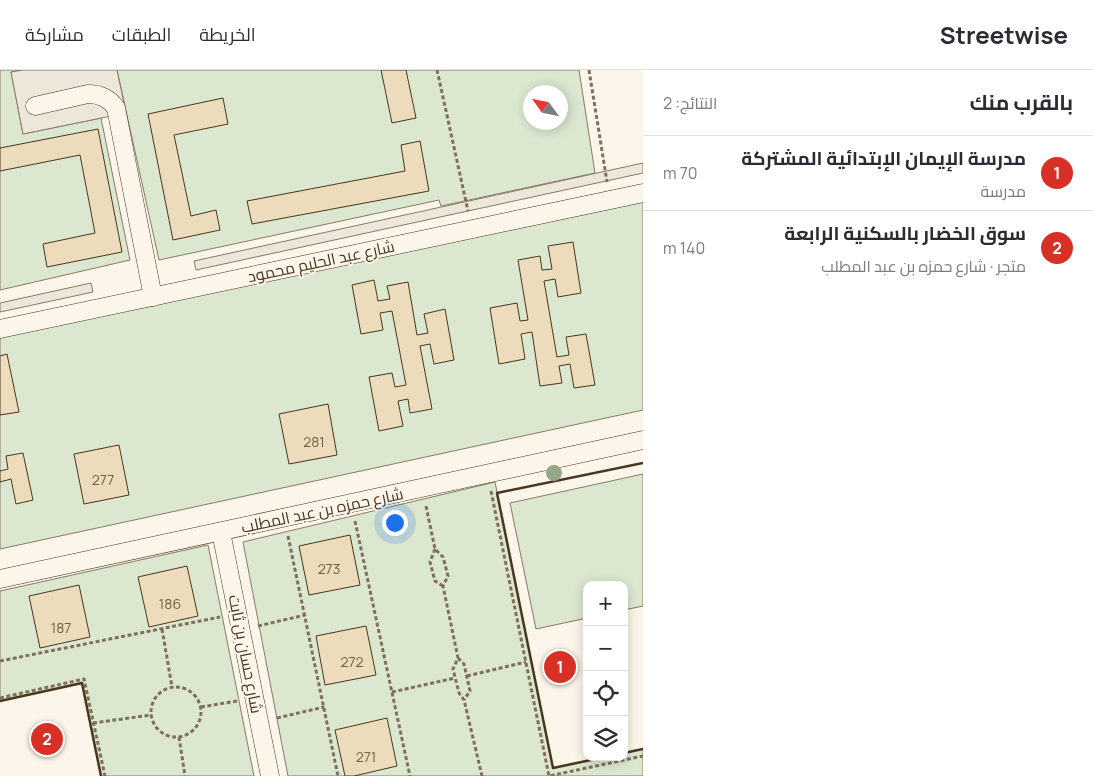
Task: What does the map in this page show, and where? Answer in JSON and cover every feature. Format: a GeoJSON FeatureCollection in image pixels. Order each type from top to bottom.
{"type":"FeatureCollection","features":[{"type":"Feature","properties":{"kind":"street"},"geometry":{"type":"LineString","coordinates":[[35,106],[94,94],[107,98],[116,108],[153,296]]}},
{"type":"Feature","properties":{"kind":"street","name":"شارع عبد الحليم محمود"},"geometry":{"type":"LineString","coordinates":[[0,329],[643,193]]}},
{"type":"Feature","properties":{"kind":"street","name":"شارع حمزه بن عبد المطلب"},"geometry":{"type":"LineString","coordinates":[[0,580],[643,440]]}},
{"type":"Feature","properties":{"kind":"street","name":"شارع حسان بن ثابت"},"geometry":{"type":"LineString","coordinates":[[221,532],[270,776]]}},
{"type":"Feature","properties":{"kind":"path"},"geometry":{"type":"LineString","coordinates":[[437,70],[472,229]]}},
{"type":"Feature","properties":{"kind":"path"},"geometry":{"type":"LineString","coordinates":[[589,70],[610,200]]}},
{"type":"Feature","properties":{"kind":"path"},"geometry":{"type":"LineString","coordinates":[[487,474],[549,776],[643,756]]}},
{"type":"Feature","properties":{"kind":"path"},"geometry":{"type":"LineString","coordinates":[[422,488],[435,549],[443,557],[448,576],[443,586],[458,658],[464,664],[470,691],[464,700]]}},
{"type":"Feature","properties":{"kind":"path"},"geometry":{"type":"LineString","coordinates":[[351,503],[410,776]]}},
{"type":"Feature","properties":{"kind":"path"},"geometry":{"type":"LineString","coordinates":[[284,518],[338,776]]}},
{"type":"Feature","properties":{"kind":"path"},"geometry":{"type":"LineString","coordinates":[[435,549],[430,562],[436,581],[443,586]]}},
{"type":"Feature","properties":{"kind":"path"},"geometry":{"type":"LineString","coordinates":[[0,661],[162,629],[305,615]]}},
{"type":"Feature","properties":{"kind":"path"},"geometry":{"type":"LineString","coordinates":[[162,629],[172,687]]}},
{"type":"Feature","properties":{"kind":"path"},"geometry":{"type":"LineString","coordinates":[[458,658],[453,669],[458,693],[464,700],[482,776]]}},
{"type":"Feature","properties":{"kind":"path"},"geometry":{"type":"LineString","coordinates":[[467,676],[526,662]]}},
{"type":"Feature","properties":{"kind":"path"},"geometry":{"type":"LineString","coordinates":[[392,692],[455,678]]}},
{"type":"Feature","properties":{"kind":"path"},"geometry":{"type":"LineString","coordinates":[[0,698],[84,679],[105,776]]}},
{"type":"Feature","properties":{"kind":"path"},"geometry":{"type":"LineString","coordinates":[[172,687],[187,689],[194,694],[201,707],[202,715],[199,723],[194,730],[179,738],[164,735],[158,730],[151,715],[154,700],[165,689],[172,687]]}},
{"type":"Feature","properties":{"kind":"path"},"geometry":{"type":"LineString","coordinates":[[201,707],[254,698]]}},
{"type":"Feature","properties":{"kind":"path"},"geometry":{"type":"LineString","coordinates":[[259,722],[324,707]]}},
{"type":"Feature","properties":{"kind":"path"},"geometry":{"type":"LineString","coordinates":[[93,723],[151,715]]}},
{"type":"Feature","properties":{"kind":"path"},"geometry":{"type":"LineString","coordinates":[[179,738],[186,776]]}},
{"type":"Feature","properties":{"kind":"green space"},"geometry":{"type":"Polygon","coordinates":[[[0,70],[23,70],[11,72],[23,134],[101,118],[130,260],[0,290],[0,70]]]}},
{"type":"Feature","properties":{"kind":"green space"},"geometry":{"type":"Polygon","coordinates":[[[117,70],[579,70],[595,173],[441,206],[439,200],[159,260],[117,70]]]}},
{"type":"Feature","properties":{"kind":"green space"},"geometry":{"type":"Polygon","coordinates":[[[643,202],[643,410],[0,549],[0,336],[643,202]]]}},
{"type":"Feature","properties":{"kind":"green space"},"geometry":{"type":"Polygon","coordinates":[[[643,474],[643,606],[628,609],[628,581],[583,581],[583,619],[536,629],[510,503],[643,474]]]}},
{"type":"Feature","properties":{"kind":"green space"},"geometry":{"type":"Polygon","coordinates":[[[495,482],[553,768],[586,761],[628,761],[628,752],[643,749],[643,776],[288,776],[243,542],[495,482]]]}},
{"type":"Feature","properties":{"kind":"green space"},"geometry":{"type":"Polygon","coordinates":[[[208,545],[254,776],[101,776],[82,683],[0,701],[0,591],[208,545]]]}},
{"type":"Feature","properties":{"kind":"shaded area"},"geometry":{"type":"Polygon","coordinates":[[[23,70],[117,70],[126,113],[23,134],[11,72],[23,70]]]}},
{"type":"Feature","properties":{"kind":"shaded area"},"geometry":{"type":"Polygon","coordinates":[[[643,163],[643,173],[196,270],[194,261],[643,163]]]}},
{"type":"Feature","properties":{"kind":"shaded area"},"geometry":{"type":"Polygon","coordinates":[[[91,283],[93,292],[0,312],[0,303],[91,283]]]}},
{"type":"Feature","properties":{"kind":"building"},"geometry":{"type":"Polygon","coordinates":[[[381,70],[406,70],[416,118],[392,123],[381,70]]]}},
{"type":"Feature","properties":{"kind":"building"},"geometry":{"type":"Polygon","coordinates":[[[223,98],[228,124],[174,135],[191,216],[216,210],[220,230],[173,240],[148,114],[223,98]]]}},
{"type":"Feature","properties":{"kind":"building"},"geometry":{"type":"Polygon","coordinates":[[[98,129],[122,252],[47,267],[43,244],[95,233],[80,155],[0,171],[0,148],[98,129]]]}},
{"type":"Feature","properties":{"kind":"building"},"geometry":{"type":"Polygon","coordinates":[[[420,141],[429,191],[252,224],[247,201],[405,171],[401,145],[420,141]]]}},
{"type":"Feature","properties":{"kind":"building"},"geometry":{"type":"Polygon","coordinates":[[[573,242],[581,293],[558,297],[555,279],[544,281],[557,357],[569,355],[566,337],[586,334],[595,385],[574,388],[570,364],[559,366],[562,383],[540,386],[532,332],[521,334],[525,359],[499,364],[490,308],[517,303],[520,321],[528,320],[518,260],[540,256],[542,270],[552,269],[548,246],[573,242]]]}},
{"type":"Feature","properties":{"kind":"building"},"geometry":{"type":"Polygon","coordinates":[[[374,280],[378,301],[390,299],[387,286],[408,282],[417,335],[428,333],[424,314],[445,309],[454,360],[434,364],[430,344],[420,346],[432,409],[410,413],[408,399],[398,401],[403,426],[379,431],[369,377],[392,373],[395,387],[406,385],[392,311],[380,313],[383,330],[361,334],[352,285],[374,280]]]}},
{"type":"Feature","properties":{"kind":"building"},"geometry":{"type":"Polygon","coordinates":[[[7,354],[19,412],[0,415],[0,356],[7,354]]]}},
{"type":"Feature","properties":{"kind":"building"},"geometry":{"type":"Polygon","coordinates":[[[328,404],[337,455],[289,464],[279,414],[328,404]]]}},
{"type":"Feature","properties":{"kind":"building"},"geometry":{"type":"Polygon","coordinates":[[[119,445],[129,495],[84,504],[74,454],[119,445]]]}},
{"type":"Feature","properties":{"kind":"building"},"geometry":{"type":"Polygon","coordinates":[[[23,453],[33,500],[16,504],[11,479],[0,482],[0,471],[8,469],[6,456],[23,453]]]}},
{"type":"Feature","properties":{"kind":"building"},"geometry":{"type":"Polygon","coordinates":[[[350,535],[360,585],[309,595],[299,546],[350,535]]]}},
{"type":"Feature","properties":{"kind":"building"},"geometry":{"type":"Polygon","coordinates":[[[187,566],[198,616],[149,627],[138,577],[187,566]]]}},
{"type":"Feature","properties":{"kind":"building"},"geometry":{"type":"Polygon","coordinates":[[[79,585],[90,637],[40,648],[29,596],[79,585]]]}},
{"type":"Feature","properties":{"kind":"building"},"geometry":{"type":"Polygon","coordinates":[[[366,626],[376,675],[325,685],[316,636],[366,626]]]}},
{"type":"Feature","properties":{"kind":"building"},"geometry":{"type":"Polygon","coordinates":[[[387,718],[397,766],[354,776],[345,776],[335,730],[387,718]]]}},
{"type":"Feature","properties":{"kind":"wall"},"geometry":{"type":"LineString","coordinates":[[586,761],[553,768],[497,493],[643,463]]}},
{"type":"Feature","properties":{"kind":"wall"},"geometry":{"type":"LineString","coordinates":[[0,701],[82,683],[101,776]]}},
{"type":"Feature","properties":{"kind":"wall"},"geometry":{"type":"LineString","coordinates":[[628,752],[643,749]]}},
{"type":"Feature","properties":{"kind":"place","name":"مدرسة الإيمان الإبتدائية المشتركة"},"geometry":{"type":"Point","coordinates":[560,667]}},
{"type":"Feature","properties":{"kind":"place","name":"سوق الخضار بالسكنية الرابعة"},"geometry":{"type":"Point","coordinates":[47,739]}}]}
